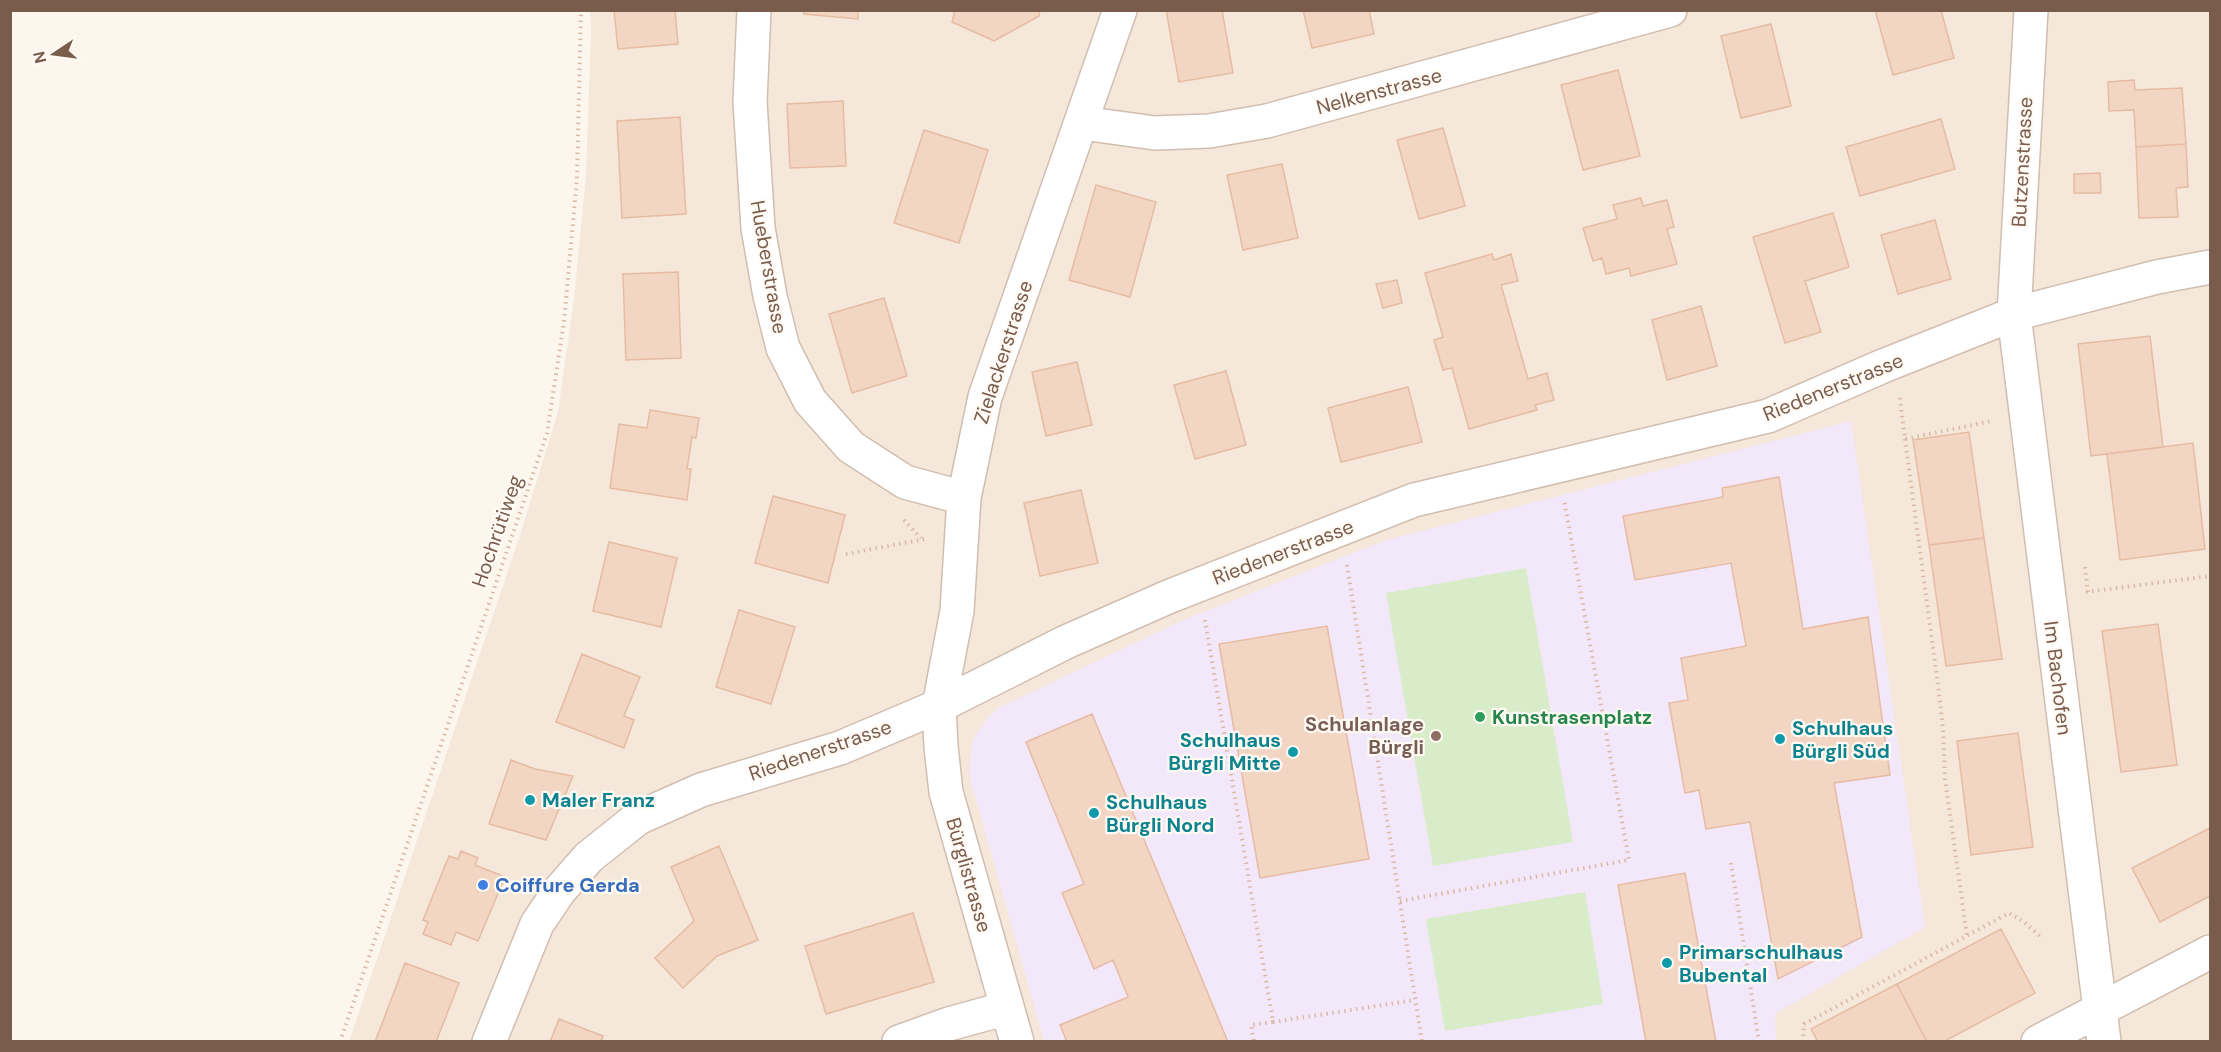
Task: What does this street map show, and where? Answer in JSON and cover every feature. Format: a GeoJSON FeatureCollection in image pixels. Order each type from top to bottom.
{"type":"FeatureCollection","features":[{"type":"Feature","properties":{"kind":"street","name":"Hueberstrasse"},"geometry":{"type":"LineString","coordinates":[[754,10],[750,102],[758,228],[770,296],[783,348],[810,401],[851,447],[905,482],[964,498]]}},
{"type":"Feature","properties":{"kind":"street","name":"Zielackerstrasse"},"geometry":{"type":"LineString","coordinates":[[939,706],[957,611],[964,498],[985,397],[1120,10]]}},
{"type":"Feature","properties":{"kind":"street","name":"Nelkenstrasse"},"geometry":{"type":"LineString","coordinates":[[1082,123],[1155,133],[1209,131],[1267,121],[1670,10]]}},
{"type":"Feature","properties":{"kind":"street","name":"Butzenstrasse"},"geometry":{"type":"LineString","coordinates":[[2014,314],[2031,10]]}},
{"type":"Feature","properties":{"kind":"street","name":"Riedenerstrasse"},"geometry":{"type":"LineString","coordinates":[[489,1041],[537,924],[560,890],[589,857],[638,818],[701,790],[840,748],[939,706],[1066,642],[1168,597],[1414,500],[1768,416],[1883,366],[2014,314],[2157,277],[2211,267]]}},
{"type":"Feature","properties":{"kind":"street","name":"Im Bachofen"},"geometry":{"type":"LineString","coordinates":[[2014,314],[2102,1026]]}},
{"type":"Feature","properties":{"kind":"street","name":"Bürglistrasse"},"geometry":{"type":"LineString","coordinates":[[939,706],[946,792],[1017,1041]]}},
{"type":"Feature","properties":{"kind":"street"},"geometry":{"type":"LineString","coordinates":[[2038,1041],[2102,1026],[2211,952]]}},
{"type":"Feature","properties":{"kind":"street"},"geometry":{"type":"LineString","coordinates":[[899,1041],[1007,1008]]}},
{"type":"Feature","properties":{"kind":"path","name":"Hochrütiweg"},"geometry":{"type":"LineString","coordinates":[[340,1041],[547,433],[564,322],[577,178],[581,10]]}},
{"type":"Feature","properties":{"kind":"path"},"geometry":{"type":"LineString","coordinates":[[1899,394],[1937,675],[1943,729],[1945,779],[1967,936]]}},
{"type":"Feature","properties":{"kind":"path"},"geometry":{"type":"LineString","coordinates":[[1905,439],[1997,419]]}},
{"type":"Feature","properties":{"kind":"path"},"geometry":{"type":"LineString","coordinates":[[1400,901],[1629,860],[1562,490]]}},
{"type":"Feature","properties":{"kind":"path"},"geometry":{"type":"LineString","coordinates":[[846,554],[921,538]]}},
{"type":"Feature","properties":{"kind":"path"},"geometry":{"type":"LineString","coordinates":[[1347,559],[1422,1041]]}},
{"type":"Feature","properties":{"kind":"path"},"geometry":{"type":"LineString","coordinates":[[2080,593],[2211,576]]}},
{"type":"Feature","properties":{"kind":"path"},"geometry":{"type":"LineString","coordinates":[[1205,618],[1273,1022]]}},
{"type":"Feature","properties":{"kind":"path"},"geometry":{"type":"LineString","coordinates":[[1731,863],[1759,1041]]}},
{"type":"Feature","properties":{"kind":"path"},"geometry":{"type":"LineString","coordinates":[[1803,1041],[1804,1024],[2009,913],[2043,939]]}},
{"type":"Feature","properties":{"kind":"path"},"geometry":{"type":"LineString","coordinates":[[1254,1041],[1251,1025],[1415,1000]]}},
{"type":"Feature","properties":{"kind":"shaded area"},"geometry":{"type":"Polygon","coordinates":[[[590,11],[2210,11],[2210,1041],[349,1042],[520,535],[558,412],[574,299],[586,175],[590,11]]]}},
{"type":"Feature","properties":{"kind":"shaded area","name":"Schulanlage Bürgli"},"geometry":{"type":"Polygon","coordinates":[[[1851,421],[1925,927],[1775,1014],[1776,1041],[1044,1041],[969,770],[972,741],[988,717],[1000,707],[1183,620],[1386,540],[1851,421]]]}},
{"type":"Feature","properties":{"kind":"green space","name":"Kunstrasenplatz"},"geometry":{"type":"Polygon","coordinates":[[[1526,568],[1573,842],[1433,866],[1386,593],[1526,568]]]}},
{"type":"Feature","properties":{"kind":"green space"},"geometry":{"type":"Polygon","coordinates":[[[1585,892],[1603,1004],[1445,1031],[1426,919],[1585,892]]]}},
{"type":"Feature","properties":{"kind":"building"},"geometry":{"type":"Polygon","coordinates":[[[614,10],[675,10],[678,44],[618,49],[614,10]]]}},
{"type":"Feature","properties":{"kind":"building"},"geometry":{"type":"Polygon","coordinates":[[[804,10],[858,10],[858,19],[804,14],[804,10]]]}},
{"type":"Feature","properties":{"kind":"building"},"geometry":{"type":"Polygon","coordinates":[[[955,10],[1040,10],[1039,16],[994,41],[952,22],[955,10]]]}},
{"type":"Feature","properties":{"kind":"building"},"geometry":{"type":"Polygon","coordinates":[[[1166,10],[1222,10],[1233,73],[1179,82],[1166,10]]]}},
{"type":"Feature","properties":{"kind":"building"},"geometry":{"type":"Polygon","coordinates":[[[1303,10],[1369,10],[1374,34],[1312,48],[1303,10]]]}},
{"type":"Feature","properties":{"kind":"building"},"geometry":{"type":"Polygon","coordinates":[[[1875,10],[1941,10],[1954,58],[1893,75],[1875,10]]]}},
{"type":"Feature","properties":{"kind":"building"},"geometry":{"type":"Polygon","coordinates":[[[1771,24],[1791,106],[1741,118],[1721,36],[1771,24]]]}},
{"type":"Feature","properties":{"kind":"building"},"geometry":{"type":"Polygon","coordinates":[[[1618,70],[1640,156],[1583,170],[1561,85],[1618,70]]]}},
{"type":"Feature","properties":{"kind":"building"},"geometry":{"type":"Polygon","coordinates":[[[2134,80],[2135,90],[2182,88],[2186,144],[2136,147],[2134,110],[2109,111],[2108,82],[2134,80]]]}},
{"type":"Feature","properties":{"kind":"building"},"geometry":{"type":"Polygon","coordinates":[[[843,101],[846,166],[790,168],[787,104],[843,101]]]}},
{"type":"Feature","properties":{"kind":"building"},"geometry":{"type":"Polygon","coordinates":[[[680,117],[686,214],[622,218],[617,121],[680,117]]]}},
{"type":"Feature","properties":{"kind":"building"},"geometry":{"type":"Polygon","coordinates":[[[1941,119],[1955,169],[1860,196],[1846,147],[1941,119]]]}},
{"type":"Feature","properties":{"kind":"building"},"geometry":{"type":"Polygon","coordinates":[[[1443,128],[1465,206],[1419,219],[1397,140],[1443,128]]]}},
{"type":"Feature","properties":{"kind":"building"},"geometry":{"type":"Polygon","coordinates":[[[924,130],[988,150],[959,243],[894,223],[924,130]]]}},
{"type":"Feature","properties":{"kind":"building"},"geometry":{"type":"Polygon","coordinates":[[[2186,144],[2188,187],[2176,188],[2178,217],[2139,218],[2136,147],[2186,144]]]}},
{"type":"Feature","properties":{"kind":"building"},"geometry":{"type":"Polygon","coordinates":[[[1282,164],[1298,238],[1243,250],[1227,175],[1282,164]]]}},
{"type":"Feature","properties":{"kind":"building"},"geometry":{"type":"Polygon","coordinates":[[[2100,173],[2101,193],[2074,193],[2074,174],[2100,173]]]}},
{"type":"Feature","properties":{"kind":"building"},"geometry":{"type":"Polygon","coordinates":[[[1096,185],[1156,202],[1130,297],[1069,280],[1096,185]]]}},
{"type":"Feature","properties":{"kind":"building"},"geometry":{"type":"Polygon","coordinates":[[[1641,198],[1643,206],[1667,200],[1674,227],[1667,229],[1677,264],[1631,276],[1629,268],[1606,274],[1602,258],[1593,261],[1583,228],[1617,219],[1613,205],[1641,198]]]}},
{"type":"Feature","properties":{"kind":"building"},"geometry":{"type":"Polygon","coordinates":[[[1833,213],[1849,267],[1805,281],[1821,332],[1785,343],[1753,237],[1833,213]]]}},
{"type":"Feature","properties":{"kind":"building"},"geometry":{"type":"Polygon","coordinates":[[[1935,220],[1951,279],[1898,294],[1881,235],[1935,220]]]}},
{"type":"Feature","properties":{"kind":"building"},"geometry":{"type":"Polygon","coordinates":[[[1492,254],[1494,260],[1511,254],[1518,281],[1501,285],[1528,379],[1547,373],[1554,400],[1535,405],[1537,410],[1469,429],[1452,368],[1443,370],[1434,340],[1443,337],[1425,273],[1492,254]]]}},
{"type":"Feature","properties":{"kind":"building"},"geometry":{"type":"Polygon","coordinates":[[[678,272],[681,358],[626,360],[623,274],[678,272]]]}},
{"type":"Feature","properties":{"kind":"building"},"geometry":{"type":"Polygon","coordinates":[[[1397,280],[1402,303],[1383,308],[1376,284],[1397,280]]]}},
{"type":"Feature","properties":{"kind":"building"},"geometry":{"type":"Polygon","coordinates":[[[884,298],[907,376],[852,393],[829,314],[884,298]]]}},
{"type":"Feature","properties":{"kind":"building"},"geometry":{"type":"Polygon","coordinates":[[[1701,306],[1717,366],[1667,380],[1652,320],[1701,306]]]}},
{"type":"Feature","properties":{"kind":"building"},"geometry":{"type":"Polygon","coordinates":[[[2150,336],[2163,447],[2091,456],[2078,344],[2150,336]]]}},
{"type":"Feature","properties":{"kind":"building"},"geometry":{"type":"Polygon","coordinates":[[[1077,362],[1092,425],[1046,436],[1032,372],[1077,362]]]}},
{"type":"Feature","properties":{"kind":"building"},"geometry":{"type":"Polygon","coordinates":[[[1226,371],[1246,445],[1195,459],[1174,385],[1226,371]]]}},
{"type":"Feature","properties":{"kind":"building"},"geometry":{"type":"Polygon","coordinates":[[[1408,387],[1422,442],[1341,462],[1328,408],[1408,387]]]}},
{"type":"Feature","properties":{"kind":"building"},"geometry":{"type":"Polygon","coordinates":[[[650,410],[699,418],[696,438],[692,437],[687,469],[691,469],[687,500],[610,488],[619,424],[647,428],[650,410]]]}},
{"type":"Feature","properties":{"kind":"building"},"geometry":{"type":"Polygon","coordinates":[[[1969,432],[1984,538],[1929,545],[1913,440],[1969,432]]]}},
{"type":"Feature","properties":{"kind":"building"},"geometry":{"type":"Polygon","coordinates":[[[2193,443],[2205,549],[2120,560],[2107,454],[2193,443]]]}},
{"type":"Feature","properties":{"kind":"building","name":"Schulhaus Bürgli Süd"},"geometry":{"type":"Polygon","coordinates":[[[1779,477],[1803,629],[1868,617],[1890,775],[1834,783],[1862,937],[1778,979],[1750,822],[1706,829],[1699,790],[1685,793],[1669,703],[1688,700],[1681,658],[1746,646],[1731,563],[1635,580],[1623,516],[1723,497],[1722,488],[1779,477]]]}},
{"type":"Feature","properties":{"kind":"building"},"geometry":{"type":"Polygon","coordinates":[[[1081,490],[1098,563],[1040,576],[1024,503],[1081,490]]]}},
{"type":"Feature","properties":{"kind":"building"},"geometry":{"type":"Polygon","coordinates":[[[773,496],[845,515],[828,583],[755,563],[773,496]]]}},
{"type":"Feature","properties":{"kind":"building"},"geometry":{"type":"Polygon","coordinates":[[[1984,538],[2002,659],[1946,666],[1929,545],[1984,538]]]}},
{"type":"Feature","properties":{"kind":"building"},"geometry":{"type":"Polygon","coordinates":[[[609,542],[677,558],[661,627],[593,611],[609,542]]]}},
{"type":"Feature","properties":{"kind":"building"},"geometry":{"type":"Polygon","coordinates":[[[739,610],[795,627],[771,704],[716,687],[739,610]]]}},
{"type":"Feature","properties":{"kind":"building"},"geometry":{"type":"Polygon","coordinates":[[[2158,624],[2177,765],[2121,772],[2102,631],[2158,624]]]}},
{"type":"Feature","properties":{"kind":"building","name":"Schulhaus Bürgli Mitte"},"geometry":{"type":"Polygon","coordinates":[[[1327,626],[1369,859],[1260,878],[1219,644],[1327,626]]]}},
{"type":"Feature","properties":{"kind":"building"},"geometry":{"type":"Polygon","coordinates":[[[582,654],[640,677],[624,716],[634,720],[624,748],[556,722],[582,654]]]}},
{"type":"Feature","properties":{"kind":"building","name":"Schulhaus Bürgli Nord"},"geometry":{"type":"Polygon","coordinates":[[[1092,714],[1228,1042],[1067,1042],[1060,1025],[1128,997],[1113,960],[1094,969],[1062,893],[1084,884],[1026,742],[1092,714]]]}},
{"type":"Feature","properties":{"kind":"building"},"geometry":{"type":"Polygon","coordinates":[[[2018,733],[2033,847],[1971,855],[1957,741],[2018,733]]]}},
{"type":"Feature","properties":{"kind":"building","name":"Maler Franz"},"geometry":{"type":"Polygon","coordinates":[[[511,760],[535,769],[573,776],[546,840],[489,824],[511,760]]]}},
{"type":"Feature","properties":{"kind":"building"},"geometry":{"type":"Polygon","coordinates":[[[2210,828],[2210,896],[2160,922],[2132,868],[2210,828]]]}},
{"type":"Feature","properties":{"kind":"building"},"geometry":{"type":"Polygon","coordinates":[[[719,846],[758,940],[717,956],[683,988],[655,958],[694,921],[671,867],[719,846]]]}},
{"type":"Feature","properties":{"kind":"building"},"geometry":{"type":"Polygon","coordinates":[[[461,851],[478,858],[475,865],[505,877],[478,941],[456,932],[451,945],[423,934],[428,922],[423,920],[449,856],[458,859],[461,851]]]}},
{"type":"Feature","properties":{"kind":"building","name":"Primarschulhaus Bubental"},"geometry":{"type":"Polygon","coordinates":[[[1685,873],[1716,1042],[1646,1042],[1618,885],[1685,873]]]}},
{"type":"Feature","properties":{"kind":"building"},"geometry":{"type":"Polygon","coordinates":[[[913,913],[934,982],[826,1014],[805,946],[913,913]]]}},
{"type":"Feature","properties":{"kind":"building"},"geometry":{"type":"Polygon","coordinates":[[[2001,929],[2035,993],[1943,1042],[1927,1042],[1897,984],[2001,929]]]}},
{"type":"Feature","properties":{"kind":"building"},"geometry":{"type":"Polygon","coordinates":[[[405,963],[459,983],[436,1042],[375,1042],[405,963]]]}},
{"type":"Feature","properties":{"kind":"building"},"geometry":{"type":"Polygon","coordinates":[[[1897,984],[1927,1042],[1818,1042],[1811,1029],[1897,984]]]}},
{"type":"Feature","properties":{"kind":"building"},"geometry":{"type":"Polygon","coordinates":[[[559,1019],[603,1036],[601,1042],[550,1042],[559,1019]]]}},
{"type":"Feature","properties":{"kind":"place","name":"Kunstrasenplatz"},"geometry":{"type":"Point","coordinates":[1480,717]}},
{"type":"Feature","properties":{"kind":"place","name":"Schulanlage Bürgli"},"geometry":{"type":"Point","coordinates":[1436,736]}},
{"type":"Feature","properties":{"kind":"place","name":"Schulhaus Bürgli Süd"},"geometry":{"type":"Point","coordinates":[1780,739]}},
{"type":"Feature","properties":{"kind":"place","name":"Schulhaus Bürgli Mitte"},"geometry":{"type":"Point","coordinates":[1293,752]}},
{"type":"Feature","properties":{"kind":"place","name":"Maler Franz"},"geometry":{"type":"Point","coordinates":[530,800]}},
{"type":"Feature","properties":{"kind":"place","name":"Schulhaus Bürgli Nord"},"geometry":{"type":"Point","coordinates":[1094,813]}},
{"type":"Feature","properties":{"kind":"place","name":"Coiffure Gerda"},"geometry":{"type":"Point","coordinates":[483,885]}},
{"type":"Feature","properties":{"kind":"place","name":"Primarschulhaus Bubental"},"geometry":{"type":"Point","coordinates":[1667,963]}}]}
